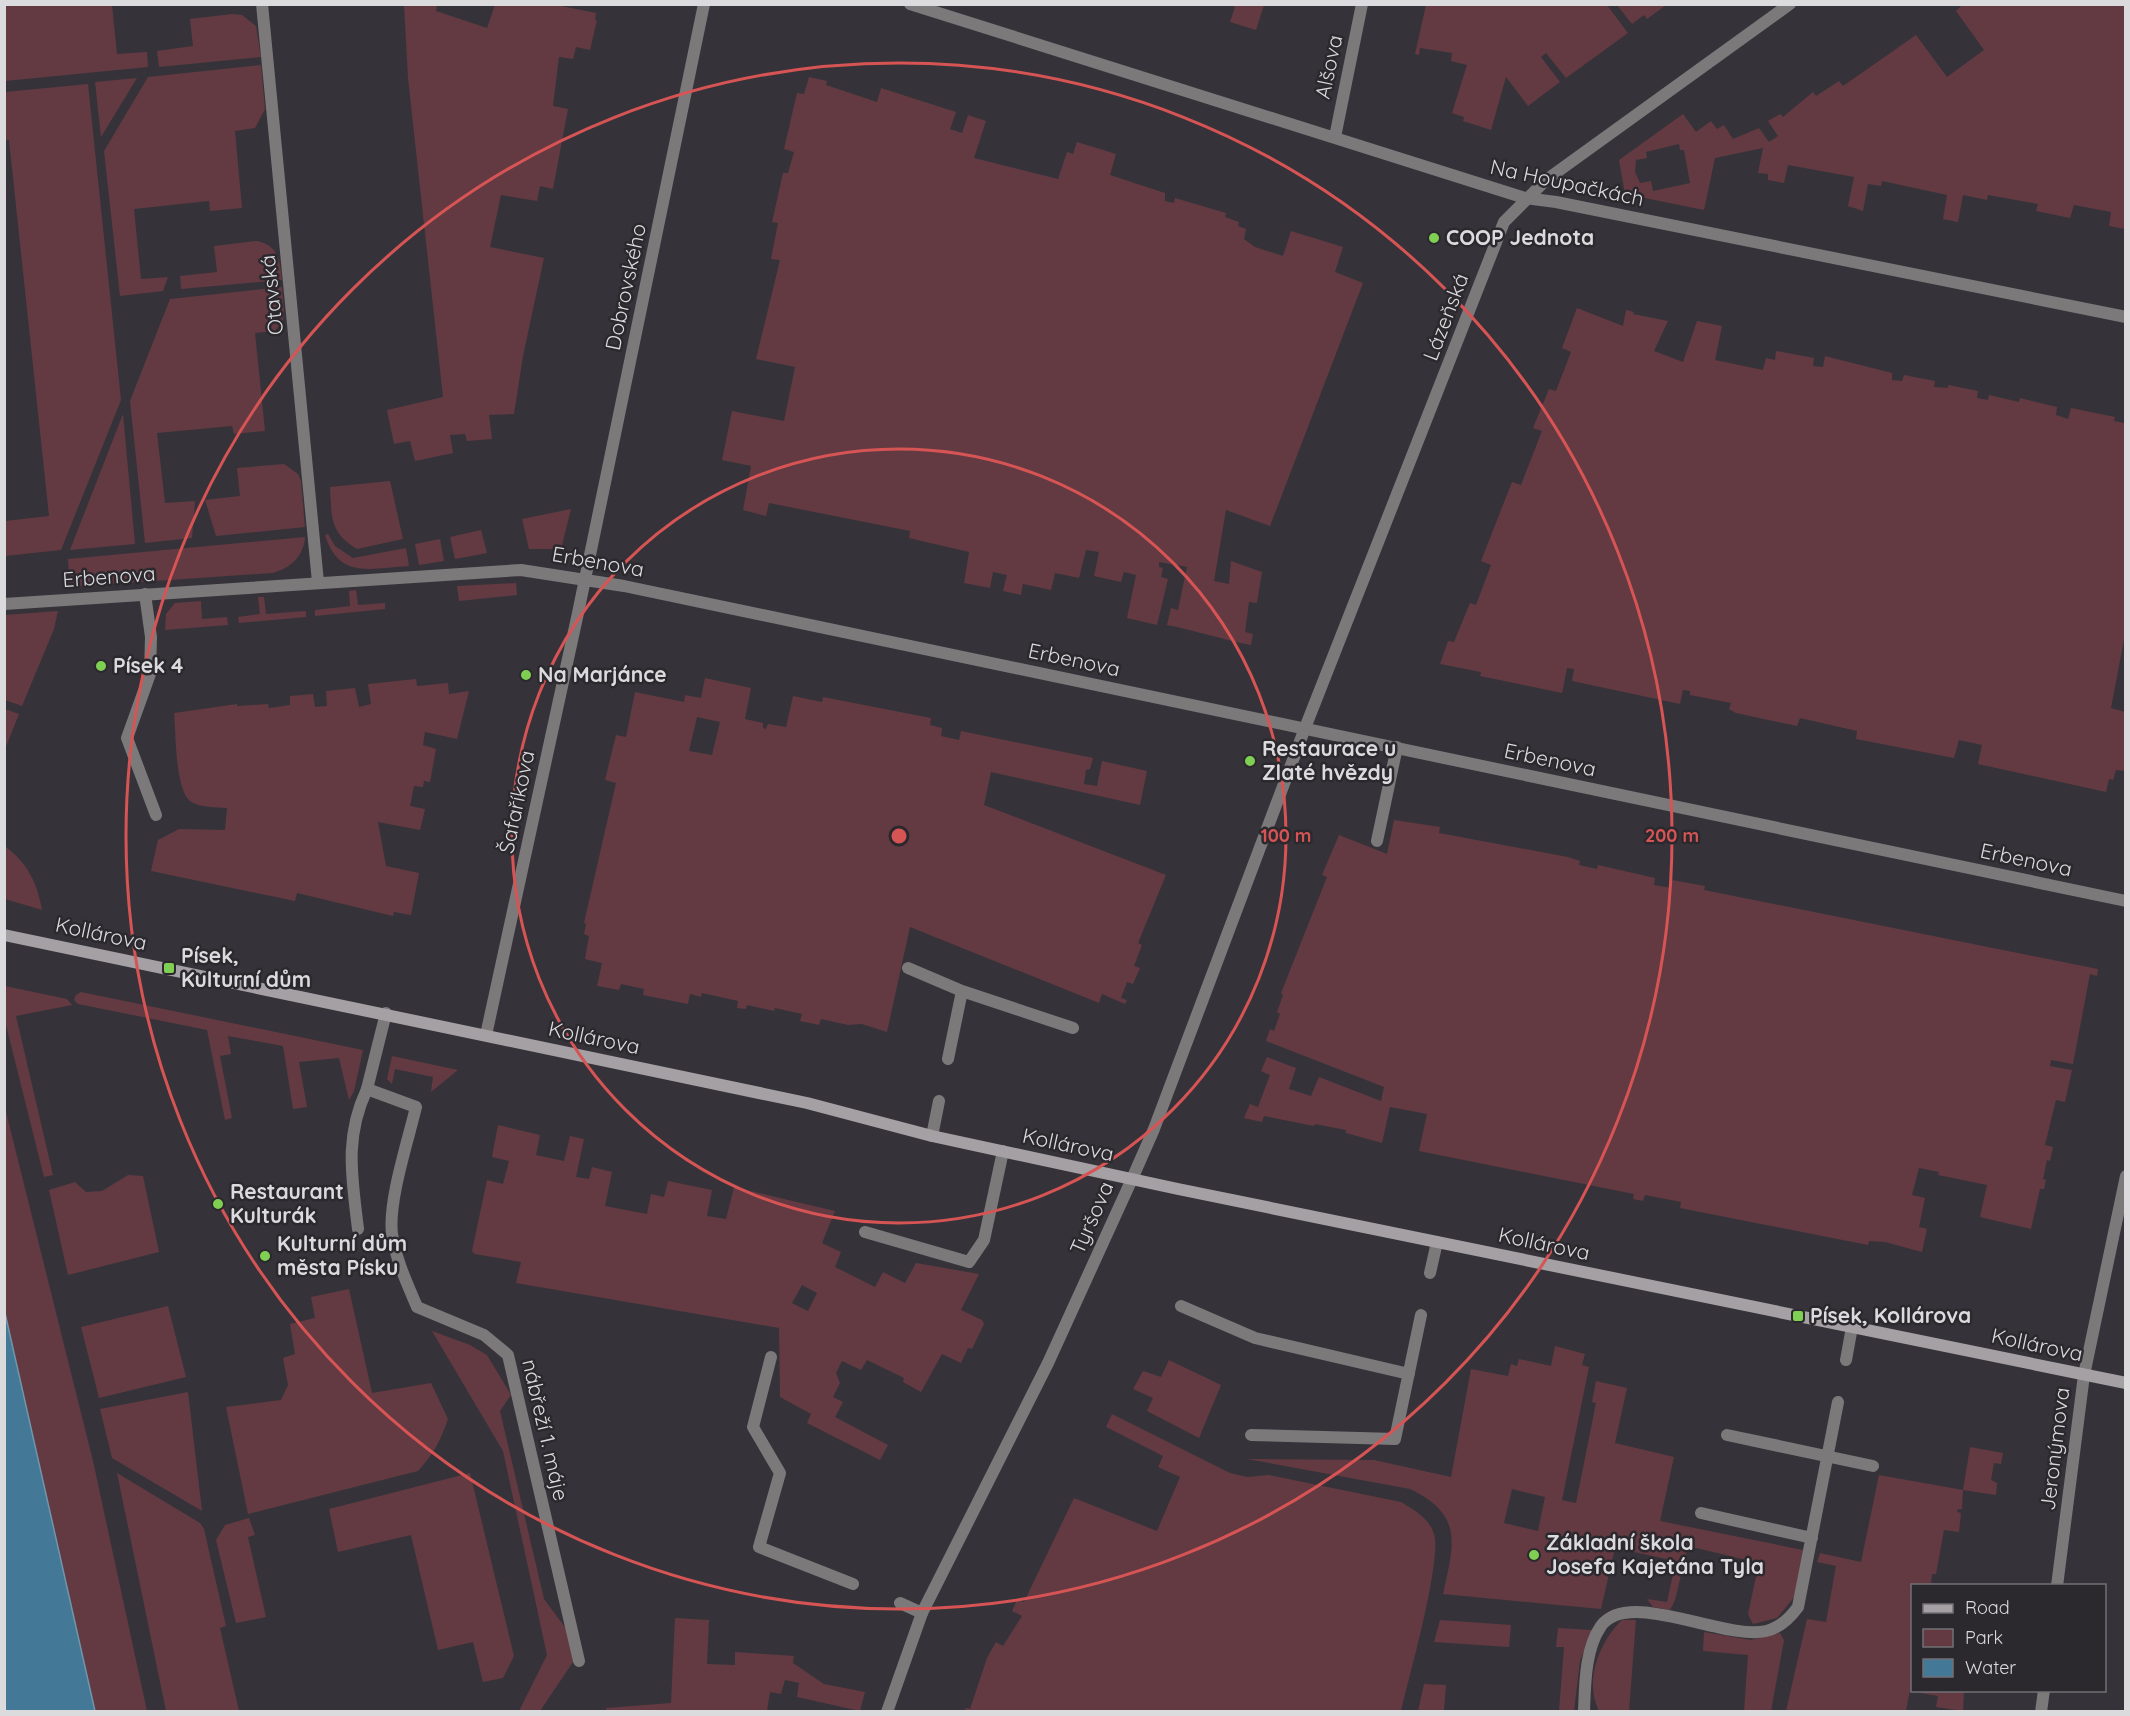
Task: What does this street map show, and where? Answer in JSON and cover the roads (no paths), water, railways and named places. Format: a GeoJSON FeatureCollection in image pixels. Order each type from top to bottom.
{"type":"FeatureCollection","features":[{"type":"Feature","properties":{"kind":"main road","name":"Kollárova"},"geometry":{"type":"LineString","coordinates":[[4,935],[807,1102],[932,1136],[1132,1179],[2126,1383]]}},
{"type":"Feature","properties":{"kind":"street","name":"Otavská"},"geometry":{"type":"LineString","coordinates":[[262,4],[318,582]]}},
{"type":"Feature","properties":{"kind":"street","name":"Dobrovského"},"geometry":{"type":"LineString","coordinates":[[585,578],[704,4]]}},
{"type":"Feature","properties":{"kind":"street","name":"Na Houpačkách"},"geometry":{"type":"LineString","coordinates":[[910,4],[1335,136],[1525,198],[1556,202],[2126,317]]}},
{"type":"Feature","properties":{"kind":"street","name":"Alšova"},"geometry":{"type":"LineString","coordinates":[[1335,136],[1362,4]]}},
{"type":"Feature","properties":{"kind":"street","name":"Lázeňská"},"geometry":{"type":"LineString","coordinates":[[1305,728],[1504,222],[1525,198],[1546,180],[1790,4]]}},
{"type":"Feature","properties":{"kind":"street","name":"Erbenova"},"geometry":{"type":"LineString","coordinates":[[4,604],[521,570],[585,578],[2126,901]]}},
{"type":"Feature","properties":{"kind":"street","name":"Šafaříkova"},"geometry":{"type":"LineString","coordinates":[[486,1035],[585,578]]}},
{"type":"Feature","properties":{"kind":"street"},"geometry":{"type":"LineString","coordinates":[[145,594],[151,637],[150,674],[127,738],[156,815]]}},
{"type":"Feature","properties":{"kind":"street","name":"Tyršova"},"geometry":{"type":"LineString","coordinates":[[887,1712],[922,1613],[1048,1363],[1154,1129],[1305,728]]}},
{"type":"Feature","properties":{"kind":"street"},"geometry":{"type":"LineString","coordinates":[[1377,841],[1397,747]]}},
{"type":"Feature","properties":{"kind":"street"},"geometry":{"type":"LineString","coordinates":[[908,968],[962,991],[1074,1028]]}},
{"type":"Feature","properties":{"kind":"street"},"geometry":{"type":"LineString","coordinates":[[948,1059],[962,991]]}},
{"type":"Feature","properties":{"kind":"street"},"geometry":{"type":"LineString","coordinates":[[358,1229],[350,1145],[357,1110],[367,1089],[386,1013]]}},
{"type":"Feature","properties":{"kind":"street","name":"nábřeží 1. máje"},"geometry":{"type":"LineString","coordinates":[[367,1089],[416,1107],[394,1201],[392,1231],[397,1259],[417,1307],[484,1335],[508,1355],[579,1661]]}},
{"type":"Feature","properties":{"kind":"street"},"geometry":{"type":"LineString","coordinates":[[932,1136],[939,1101]]}},
{"type":"Feature","properties":{"kind":"street"},"geometry":{"type":"LineString","coordinates":[[865,1232],[969,1262],[984,1240],[1003,1151]]}},
{"type":"Feature","properties":{"kind":"street","name":"Jeronýmova"},"geometry":{"type":"LineString","coordinates":[[2057,1584],[2084,1375],[2126,1176]]}},
{"type":"Feature","properties":{"kind":"street"},"geometry":{"type":"LineString","coordinates":[[1430,1273],[1437,1242]]}},
{"type":"Feature","properties":{"kind":"street"},"geometry":{"type":"LineString","coordinates":[[1181,1306],[1255,1338],[1409,1374]]}},
{"type":"Feature","properties":{"kind":"street"},"geometry":{"type":"LineString","coordinates":[[1251,1436],[1395,1439],[1421,1315]]}},
{"type":"Feature","properties":{"kind":"street"},"geometry":{"type":"LineString","coordinates":[[1846,1360],[1852,1327]]}},
{"type":"Feature","properties":{"kind":"street"},"geometry":{"type":"LineString","coordinates":[[771,1357],[753,1427],[780,1473],[759,1547],[853,1584]]}},
{"type":"Feature","properties":{"kind":"street"},"geometry":{"type":"LineString","coordinates":[[1584,1712],[1591,1648],[1602,1626],[1614,1616],[1648,1613],[1742,1632],[1768,1631],[1790,1618],[1798,1607],[1838,1402]]}},
{"type":"Feature","properties":{"kind":"street"},"geometry":{"type":"LineString","coordinates":[[1727,1436],[1873,1466]]}},
{"type":"Feature","properties":{"kind":"street"},"geometry":{"type":"LineString","coordinates":[[1701,1513],[1812,1538]]}},
{"type":"Feature","properties":{"kind":"street"},"geometry":{"type":"LineString","coordinates":[[900,1603],[922,1613]]}},
{"type":"Feature","properties":{"kind":"street"},"geometry":{"type":"LineString","coordinates":[[2041,1712],[2044,1692]]}},
{"type":"Feature","properties":{"kind":"water"},"geometry":{"type":"Polygon","coordinates":[[[5,1313],[95,1711],[5,1711],[5,1313]]]}},
{"type":"Feature","properties":{"kind":"place","name":"COOP Jednota"},"geometry":{"type":"Point","coordinates":[1434,238]}},
{"type":"Feature","properties":{"kind":"place","name":"Písek 4"},"geometry":{"type":"Point","coordinates":[101,666]}},
{"type":"Feature","properties":{"kind":"place","name":"Na Marjánce"},"geometry":{"type":"Point","coordinates":[526,675]}},
{"type":"Feature","properties":{"kind":"place","name":"Restaurace u Zlaté hvězdy"},"geometry":{"type":"Point","coordinates":[1250,761]}},
{"type":"Feature","properties":{"kind":"place","name":"Písek, Kulturní dům"},"geometry":{"type":"Point","coordinates":[169,968]}},
{"type":"Feature","properties":{"kind":"place","name":"Restaurant Kulturák"},"geometry":{"type":"Point","coordinates":[218,1204]}},
{"type":"Feature","properties":{"kind":"place","name":"Kulturní dům města Písku"},"geometry":{"type":"Point","coordinates":[265,1256]}},
{"type":"Feature","properties":{"kind":"place","name":"Písek, Kollárova"},"geometry":{"type":"Point","coordinates":[1798,1316]}},
{"type":"Feature","properties":{"kind":"place","name":"Základní škola Josefa Kajetána Tyla"},"geometry":{"type":"Point","coordinates":[1534,1555]}}]}
